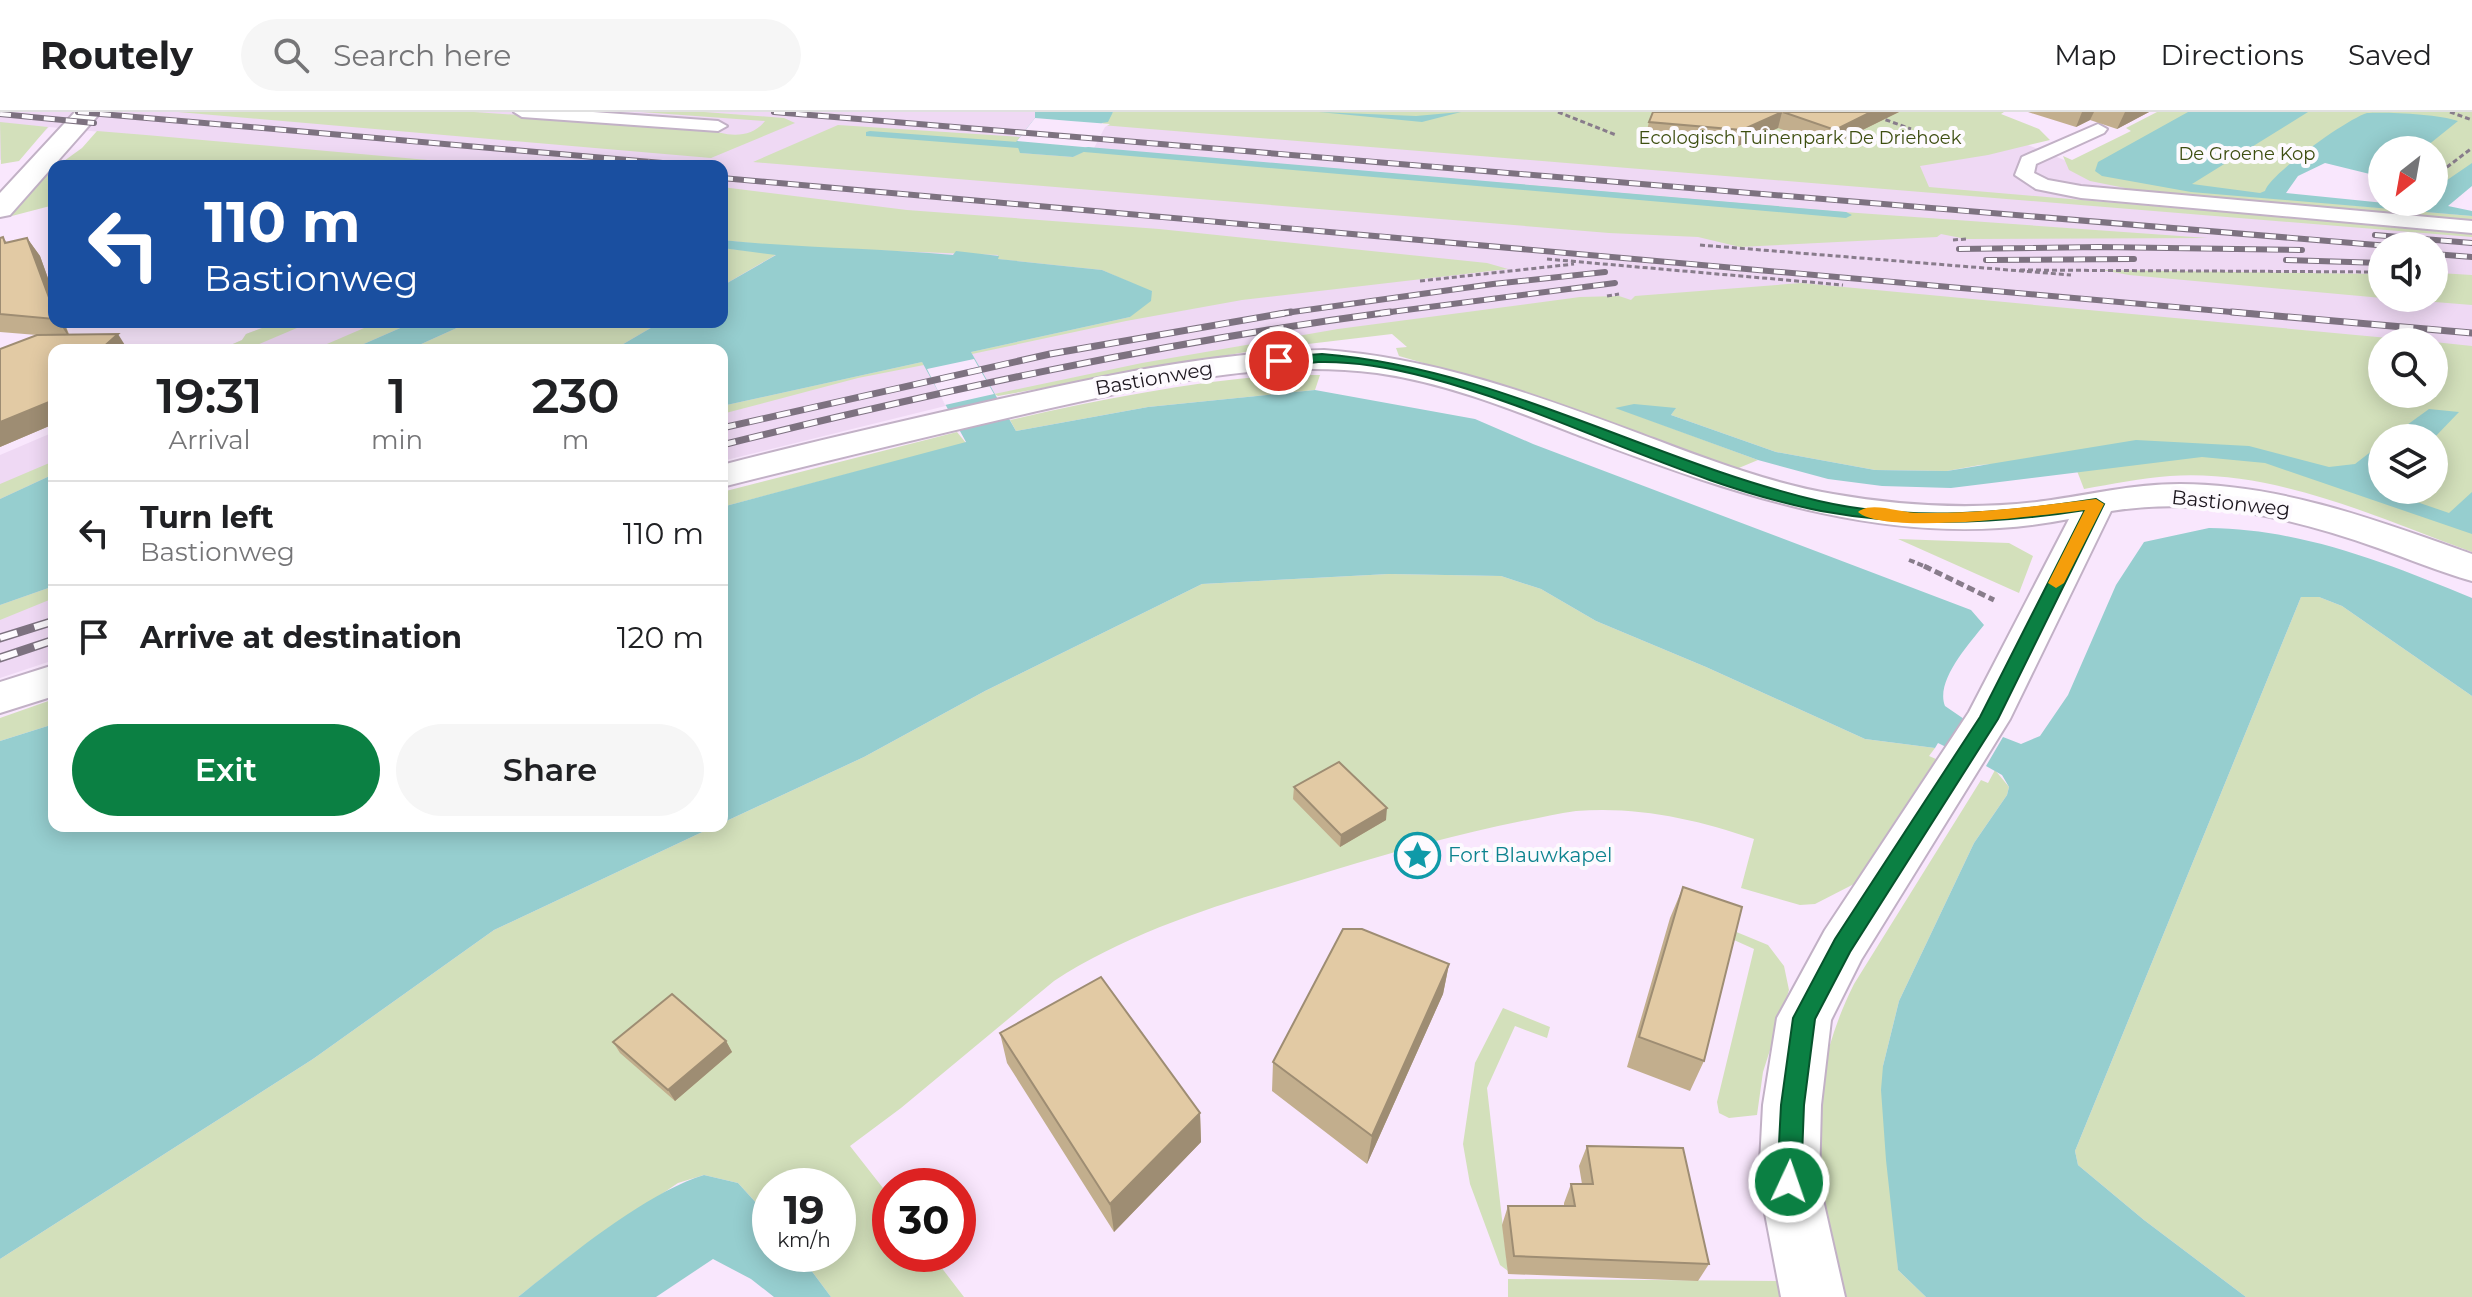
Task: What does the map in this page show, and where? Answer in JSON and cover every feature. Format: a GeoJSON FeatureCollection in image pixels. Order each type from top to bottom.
{"type":"FeatureCollection","features":[{"type":"Feature","properties":{"kind":"street"},"geometry":{"type":"LineString","coordinates":[[0,209],[89,112]]}},
{"type":"Feature","properties":{"kind":"street","name":"Bastionweg"},"geometry":{"type":"LineString","coordinates":[[728,475],[1099,387],[1230,364],[1322,358],[1376,362],[1431,374],[1724,479],[1821,506],[1914,518],[2037,513],[2135,496],[2171,495],[2254,501],[2345,522],[2472,568]]}},
{"type":"Feature","properties":{"kind":"street"},"geometry":{"type":"LineString","coordinates":[[1813,1297],[1789,1182],[1792,1105],[1804,1018],[1843,945],[1988,719],[2096,504]]}},
{"type":"Feature","properties":{"kind":"street"},"geometry":{"type":"LineString","coordinates":[[0,698],[48,682]]}},
{"type":"Feature","properties":{"kind":"lane"},"geometry":{"type":"LineString","coordinates":[[522,112],[718,126]]}},
{"type":"Feature","properties":{"kind":"lane"},"geometry":{"type":"LineString","coordinates":[[2098,129],[2028,161],[2024,175],[2043,185],[2081,192],[2472,227]]}},
{"type":"Feature","properties":{"kind":"path"},"geometry":{"type":"LineString","coordinates":[[1558,112],[1616,135]]}},
{"type":"Feature","properties":{"kind":"path"},"geometry":{"type":"LineString","coordinates":[[2450,112],[2472,120]]}},
{"type":"Feature","properties":{"kind":"path"},"geometry":{"type":"LineString","coordinates":[[1874,116],[1911,129]]}},
{"type":"Feature","properties":{"kind":"path"},"geometry":{"type":"LineString","coordinates":[[2448,166],[2472,148]]}},
{"type":"Feature","properties":{"kind":"path"},"geometry":{"type":"LineString","coordinates":[[1953,240],[1966,239]]}},
{"type":"Feature","properties":{"kind":"path"},"geometry":{"type":"LineString","coordinates":[[1700,245],[2071,275]]}},
{"type":"Feature","properties":{"kind":"path"},"geometry":{"type":"LineString","coordinates":[[1547,259],[1843,285]]}},
{"type":"Feature","properties":{"kind":"path"},"geometry":{"type":"LineString","coordinates":[[1420,281],[1579,263]]}},
{"type":"Feature","properties":{"kind":"path"},"geometry":{"type":"LineString","coordinates":[[2007,270],[2368,272]]}},
{"type":"Feature","properties":{"kind":"path"},"geometry":{"type":"LineString","coordinates":[[1607,296],[1619,294]]}},
{"type":"Feature","properties":{"kind":"path"},"geometry":{"type":"LineString","coordinates":[[1902,558],[1947,575],[1989,596],[2034,627]]}},
{"type":"Feature","properties":{"kind":"shaded area"},"geometry":{"type":"Polygon","coordinates":[[[0,112],[1035,112],[2021,142],[2102,176],[2368,205],[2368,216],[2448,216],[2448,213],[2472,216],[2472,492],[2448,491],[2448,424],[2368,424],[2368,436],[1386,329],[1342,333],[994,394],[728,460],[728,344],[233,344],[246,334],[262,328],[728,328],[728,160],[75,160],[101,132],[49,127],[20,156],[0,160],[0,112]]]}},
{"type":"Feature","properties":{"kind":"shaded area"},"geometry":{"type":"Polygon","coordinates":[[[1035,112],[1113,112],[1108,122],[1102,123],[1090,149],[1073,157],[1020,153],[1016,142],[1035,118],[1035,112]]]}},
{"type":"Feature","properties":{"kind":"shaded area"},"geometry":{"type":"Polygon","coordinates":[[[1319,112],[1416,116],[1461,112],[1422,122],[1319,112]]]}},
{"type":"Feature","properties":{"kind":"shaded area","name":"De Groene Kop"},"geometry":{"type":"Polygon","coordinates":[[[2188,112],[2308,112],[2192,184],[2260,193],[2310,148],[2367,113],[2426,115],[2458,121],[2439,136],[2368,136],[2368,174],[2325,163],[2298,176],[2286,193],[2368,201],[2368,207],[2191,192],[2102,176],[2095,171],[2098,162],[2188,112]]]}},
{"type":"Feature","properties":{"kind":"shaded area","name":"De Groene Kop"},"geometry":{"type":"Polygon","coordinates":[[[2472,163],[2472,186],[2448,206],[2448,179],[2472,163]]]}},
{"type":"Feature","properties":{"kind":"shaded area","name":"De Groene Kop"},"geometry":{"type":"Polygon","coordinates":[[[2448,206],[2472,211],[2472,216],[2448,214],[2448,206]]]}},
{"type":"Feature","properties":{"kind":"shaded area"},"geometry":{"type":"Polygon","coordinates":[[[728,241],[953,255],[956,251],[999,256],[998,259],[1102,270],[1152,291],[1151,301],[1130,317],[971,352],[1016,431],[1148,407],[1315,390],[1475,419],[1533,444],[1971,610],[1984,625],[1955,663],[1943,696],[1945,706],[1964,719],[1946,747],[1938,743],[1935,748],[1865,739],[1596,621],[1541,589],[1501,576],[1389,574],[1202,584],[985,691],[864,757],[728,820],[728,505],[966,442],[922,362],[728,405],[728,344],[623,344],[651,328],[728,328],[728,283],[776,255],[728,249],[728,241]]]}},
{"type":"Feature","properties":{"kind":"shaded area"},"geometry":{"type":"Polygon","coordinates":[[[400,328],[457,328],[421,344],[364,344],[400,328]]]}},
{"type":"Feature","properties":{"kind":"shaded area"},"geometry":{"type":"Polygon","coordinates":[[[1634,404],[1676,408],[1671,415],[1776,452],[1875,470],[1947,471],[2136,440],[2249,446],[2329,467],[2355,464],[2368,454],[2368,498],[2265,463],[2202,457],[1951,488],[1882,486],[1828,479],[1758,460],[1615,408],[1634,404]]]}},
{"type":"Feature","properties":{"kind":"shaded area"},"geometry":{"type":"Polygon","coordinates":[[[2429,409],[2459,412],[2447,424],[2408,424],[2429,409]]]}},
{"type":"Feature","properties":{"kind":"shaded area"},"geometry":{"type":"Polygon","coordinates":[[[48,435],[48,662],[0,678],[0,455],[48,435]]]}},
{"type":"Feature","properties":{"kind":"shaded area"},"geometry":{"type":"Polygon","coordinates":[[[48,477],[48,588],[0,605],[0,499],[48,477]]]}},
{"type":"Feature","properties":{"kind":"shaded area"},"geometry":{"type":"Polygon","coordinates":[[[2472,492],[2472,534],[2385,504],[2423,504],[2449,513],[2472,492]]]}},
{"type":"Feature","properties":{"kind":"shaded area"},"geometry":{"type":"Polygon","coordinates":[[[2209,528],[2277,534],[2311,541],[2408,572],[2472,598],[2472,696],[2342,606],[2319,597],[2301,597],[2075,1151],[2078,1165],[2144,1220],[2246,1297],[1926,1297],[1898,1270],[1886,1160],[1881,1090],[1883,1066],[1899,1001],[1974,843],[2007,795],[2009,787],[2002,775],[1986,766],[2003,737],[2021,744],[2040,736],[2068,695],[2116,585],[2144,542],[2209,528]]]}},
{"type":"Feature","properties":{"kind":"shaded area"},"geometry":{"type":"Polygon","coordinates":[[[48,726],[48,832],[702,832],[494,930],[313,1059],[0,1259],[0,741],[48,726]]]}},
{"type":"Feature","properties":{"kind":"shaded area"},"geometry":{"type":"Polygon","coordinates":[[[704,1175],[738,1183],[752,1198],[752,1272],[812,1272],[831,1297],[774,1297],[751,1279],[713,1259],[656,1297],[518,1297],[632,1211],[704,1175]]]}},
{"type":"Feature","properties":{"kind":"green space"},"geometry":{"type":"Polygon","coordinates":[[[178,112],[474,112],[706,128],[737,135],[752,131],[765,121],[641,112],[704,112],[784,118],[795,123],[711,158],[178,112]]]}},
{"type":"Feature","properties":{"kind":"green space","name":"Ecologisch Tuinenpark De Driehoek"},"geometry":{"type":"Polygon","coordinates":[[[1113,112],[2004,112],[2001,114],[2039,129],[2050,140],[1988,155],[1920,166],[1929,187],[2472,233],[2472,237],[2448,235],[2448,232],[2411,232],[1101,125],[1113,112]]]}},
{"type":"Feature","properties":{"kind":"green space","name":"De Groene Kop"},"geometry":{"type":"Polygon","coordinates":[[[2157,112],[2472,112],[2472,177],[2448,185],[2448,136],[2368,136],[2368,152],[2317,157],[2260,197],[2368,207],[2368,214],[2175,198],[2090,181],[2069,170],[2063,156],[2072,160],[2131,131],[2126,128],[2157,112]]]}},
{"type":"Feature","properties":{"kind":"green space"},"geometry":{"type":"Polygon","coordinates":[[[0,122],[48,127],[19,161],[1,164],[0,122]]]}},
{"type":"Feature","properties":{"kind":"green space"},"geometry":{"type":"Polygon","coordinates":[[[838,125],[1020,137],[1017,142],[1021,153],[1073,157],[1090,148],[1844,212],[2208,238],[1966,239],[1941,234],[1937,237],[1740,247],[1698,237],[1609,233],[753,162],[838,125]]]}},
{"type":"Feature","properties":{"kind":"green space"},"geometry":{"type":"Polygon","coordinates":[[[97,131],[427,160],[65,160],[82,148],[97,131]]]}},
{"type":"Feature","properties":{"kind":"green space"},"geometry":{"type":"Polygon","coordinates":[[[48,173],[48,207],[8,217],[48,173]]]}},
{"type":"Feature","properties":{"kind":"green space"},"geometry":{"type":"Polygon","coordinates":[[[728,188],[907,210],[1159,229],[1487,263],[1508,269],[1242,300],[972,354],[1130,317],[1152,292],[1102,270],[997,259],[998,255],[788,247],[728,241],[728,188]]]}},
{"type":"Feature","properties":{"kind":"green space","name":"De Groene Kop"},"geometry":{"type":"Polygon","coordinates":[[[2448,214],[2472,216],[2472,223],[2389,216],[2448,214]]]}},
{"type":"Feature","properties":{"kind":"green space"},"geometry":{"type":"Polygon","coordinates":[[[728,249],[777,254],[728,283],[728,249]]]}},
{"type":"Feature","properties":{"kind":"green space"},"geometry":{"type":"Polygon","coordinates":[[[2102,270],[2368,274],[2368,297],[2102,270]]]}},
{"type":"Feature","properties":{"kind":"green space"},"geometry":{"type":"Polygon","coordinates":[[[2448,274],[2472,275],[2472,305],[2448,303],[2448,274]]]}},
{"type":"Feature","properties":{"kind":"green space"},"geometry":{"type":"Polygon","coordinates":[[[1801,283],[2368,336],[2368,408],[2448,408],[2448,343],[2472,346],[2472,552],[2324,498],[2248,480],[2170,476],[2084,489],[2072,458],[1980,465],[1947,471],[1875,470],[1776,452],[1671,415],[1675,409],[1617,408],[1758,460],[1734,470],[1517,390],[1399,356],[1396,348],[1407,347],[1392,334],[1257,350],[998,396],[994,394],[1142,363],[1338,329],[1580,297],[1619,296],[1631,300],[1635,296],[1801,283]]]}},
{"type":"Feature","properties":{"kind":"green space"},"geometry":{"type":"Polygon","coordinates":[[[262,328],[297,328],[259,344],[233,344],[246,334],[262,328]]]}},
{"type":"Feature","properties":{"kind":"green space"},"geometry":{"type":"Polygon","coordinates":[[[364,328],[400,328],[364,344],[327,344],[364,328]]]}},
{"type":"Feature","properties":{"kind":"green space"},"geometry":{"type":"Polygon","coordinates":[[[457,328],[651,328],[623,344],[421,344],[457,328]]]}},
{"type":"Feature","properties":{"kind":"green space"},"geometry":{"type":"Polygon","coordinates":[[[922,362],[924,365],[858,378],[728,412],[728,405],[922,362]]]}},
{"type":"Feature","properties":{"kind":"green space"},"geometry":{"type":"Polygon","coordinates":[[[1279,375],[1320,375],[1315,390],[1148,407],[1016,431],[1010,420],[1144,393],[1279,375]]]}},
{"type":"Feature","properties":{"kind":"green space"},"geometry":{"type":"Polygon","coordinates":[[[957,432],[966,443],[728,505],[728,490],[957,432]]]}},
{"type":"Feature","properties":{"kind":"green space"},"geometry":{"type":"Polygon","coordinates":[[[48,464],[48,477],[0,499],[0,484],[48,464]]]}},
{"type":"Feature","properties":{"kind":"green space"},"geometry":{"type":"Polygon","coordinates":[[[1898,539],[2009,543],[2033,556],[2019,593],[1898,539]]]}},
{"type":"Feature","properties":{"kind":"green space"},"geometry":{"type":"Polygon","coordinates":[[[1389,574],[1501,576],[1541,589],[1596,621],[1865,739],[1935,748],[1929,756],[1936,759],[1854,884],[1815,904],[1800,905],[1741,888],[1754,839],[1710,825],[1644,812],[1576,811],[1427,843],[1262,892],[1154,929],[1086,962],[1054,981],[901,1108],[850,1146],[872,1174],[872,1272],[945,1272],[964,1297],[831,1297],[812,1272],[856,1272],[856,1168],[752,1168],[752,1198],[738,1183],[704,1175],[678,1183],[570,1256],[518,1297],[0,1297],[0,1259],[313,1059],[494,930],[702,832],[728,832],[728,820],[864,757],[985,691],[1202,584],[1389,574]]]}},
{"type":"Feature","properties":{"kind":"green space"},"geometry":{"type":"Polygon","coordinates":[[[48,588],[48,600],[0,620],[0,605],[48,588]]]}},
{"type":"Feature","properties":{"kind":"green space"},"geometry":{"type":"Polygon","coordinates":[[[2301,597],[2319,597],[2342,606],[2472,696],[2472,1297],[2246,1297],[2144,1220],[2078,1165],[2075,1151],[2301,597]]]}},
{"type":"Feature","properties":{"kind":"green space"},"geometry":{"type":"Polygon","coordinates":[[[48,701],[48,726],[0,741],[0,718],[48,701]]]}},
{"type":"Feature","properties":{"kind":"green space"},"geometry":{"type":"Polygon","coordinates":[[[1995,770],[2009,787],[2007,795],[1974,843],[1899,1001],[1883,1066],[1898,1270],[1926,1297],[1844,1297],[1821,1213],[1817,1183],[1816,1124],[1824,1067],[1832,1039],[1854,984],[1981,780],[1988,783],[1995,770]]]}},
{"type":"Feature","properties":{"kind":"green space"},"geometry":{"type":"Polygon","coordinates":[[[1734,931],[1768,945],[1784,966],[1789,990],[1763,1072],[1757,1115],[1729,1118],[1719,1113],[1717,1102],[1754,949],[1734,940],[1734,931]]]}},
{"type":"Feature","properties":{"kind":"green space"},"geometry":{"type":"Polygon","coordinates":[[[1503,1008],[1550,1027],[1547,1038],[1515,1026],[1487,1088],[1508,1271],[1500,1265],[1470,1184],[1463,1144],[1475,1063],[1503,1008]]]}},
{"type":"Feature","properties":{"kind":"green space"},"geometry":{"type":"Polygon","coordinates":[[[1508,1279],[1779,1281],[1783,1297],[1508,1297],[1508,1279]]]}},
{"type":"Feature","properties":{"kind":"pier"},"geometry":{"type":"Polygon","coordinates":[[[1035,118],[1110,124],[1105,127],[1094,148],[1017,141],[1035,118]]]}},
{"type":"Feature","properties":{"kind":"pier"},"geometry":{"type":"Polygon","coordinates":[[[974,359],[994,394],[945,405],[927,369],[974,359]]]}},
{"type":"Feature","properties":{"kind":"building"},"geometry":{"type":"Polygon","coordinates":[[[1653,112],[1782,112],[1742,130],[1649,122],[1653,112]]]}},
{"type":"Feature","properties":{"kind":"building"},"geometry":{"type":"Polygon","coordinates":[[[1783,112],[1871,112],[1835,130],[1783,112]]]}},
{"type":"Feature","properties":{"kind":"building"},"geometry":{"type":"Polygon","coordinates":[[[3,237],[5,243],[27,238],[48,295],[48,318],[0,314],[0,238],[3,237]]]}},
{"type":"Feature","properties":{"kind":"building"},"geometry":{"type":"Polygon","coordinates":[[[118,334],[107,344],[48,344],[48,402],[0,422],[0,349],[37,335],[118,334]]]}},
{"type":"Feature","properties":{"kind":"building"},"geometry":{"type":"Polygon","coordinates":[[[1339,762],[1387,808],[1341,835],[1294,787],[1339,762]]]}},
{"type":"Feature","properties":{"kind":"building"},"geometry":{"type":"Polygon","coordinates":[[[1683,887],[1742,907],[1704,1061],[1639,1037],[1683,887]]]}},
{"type":"Feature","properties":{"kind":"building"},"geometry":{"type":"Polygon","coordinates":[[[1343,929],[1362,929],[1449,964],[1372,1136],[1273,1062],[1343,929]]]}},
{"type":"Feature","properties":{"kind":"building"},"geometry":{"type":"Polygon","coordinates":[[[1101,977],[1200,1113],[1110,1204],[1000,1033],[1101,977]]]}},
{"type":"Feature","properties":{"kind":"building"},"geometry":{"type":"Polygon","coordinates":[[[672,994],[726,1041],[668,1090],[613,1042],[672,994]]]}},
{"type":"Feature","properties":{"kind":"building"},"geometry":{"type":"Polygon","coordinates":[[[1587,1146],[1683,1148],[1709,1264],[1514,1256],[1508,1206],[1575,1206],[1571,1184],[1593,1184],[1587,1146]]]}},
{"type":"Feature","properties":{"kind":"waterway"},"geometry":{"type":"LineString","coordinates":[[870,134],[1018,145]]}},
{"type":"Feature","properties":{"kind":"waterway"},"geometry":{"type":"LineString","coordinates":[[1088,150],[1846,215]]}},
{"type":"Feature","properties":{"kind":"railway"},"geometry":{"type":"LineString","coordinates":[[78,112],[628,160]]}},
{"type":"Feature","properties":{"kind":"railway"},"geometry":{"type":"LineString","coordinates":[[774,112],[2368,244]]}},
{"type":"Feature","properties":{"kind":"railway"},"geometry":{"type":"LineString","coordinates":[[0,114],[94,123]]}},
{"type":"Feature","properties":{"kind":"railway"},"geometry":{"type":"LineString","coordinates":[[728,179],[2254,314]]}},
{"type":"Feature","properties":{"kind":"railway"},"geometry":{"type":"LineString","coordinates":[[2448,241],[2472,243]]}},
{"type":"Feature","properties":{"kind":"railway"},"geometry":{"type":"LineString","coordinates":[[1959,249],[2099,247],[2302,250]]}},
{"type":"Feature","properties":{"kind":"railway"},"geometry":{"type":"LineString","coordinates":[[2448,255],[2472,257]]}},
{"type":"Feature","properties":{"kind":"railway"},"geometry":{"type":"LineString","coordinates":[[1986,260],[2134,259]]}},
{"type":"Feature","properties":{"kind":"railway"},"geometry":{"type":"LineString","coordinates":[[2286,260],[2368,263]]}},
{"type":"Feature","properties":{"kind":"railway"},"geometry":{"type":"LineString","coordinates":[[1286,313],[1605,272]]}},
{"type":"Feature","properties":{"kind":"railway"},"geometry":{"type":"LineString","coordinates":[[1385,313],[1615,283]]}},
{"type":"Feature","properties":{"kind":"railway"},"geometry":{"type":"LineString","coordinates":[[1286,313],[1291,312]]}},
{"type":"Feature","properties":{"kind":"railway"},"geometry":{"type":"LineString","coordinates":[[1385,313],[1390,312]]}},
{"type":"Feature","properties":{"kind":"railway"},"geometry":{"type":"LineString","coordinates":[[2232,312],[2472,333]]}},
{"type":"Feature","properties":{"kind":"railway"},"geometry":{"type":"LineString","coordinates":[[728,427],[1050,354],[1286,313]]}},
{"type":"Feature","properties":{"kind":"railway"},"geometry":{"type":"LineString","coordinates":[[1278,314],[1286,313]]}},
{"type":"Feature","properties":{"kind":"railway"},"geometry":{"type":"LineString","coordinates":[[728,444],[1054,369],[1222,338],[1385,313]]}},
{"type":"Feature","properties":{"kind":"railway"},"geometry":{"type":"LineString","coordinates":[[1375,314],[1385,313]]}},
{"type":"Feature","properties":{"kind":"railway"},"geometry":{"type":"LineString","coordinates":[[0,638],[48,623]]}},
{"type":"Feature","properties":{"kind":"railway"},"geometry":{"type":"LineString","coordinates":[[0,658],[48,642]]}},
{"type":"Feature","properties":{"kind":"slow traffic"},"geometry":{"type":"LineString","coordinates":[[1866,512],[1914,518],[1982,517],[2096,504],[2056,583]]}},
{"type":"Feature","properties":{"kind":"place","name":"Fort Blauwkapel"},"geometry":{"type":"Point","coordinates":[1417,855]}},
{"type":"Feature","properties":{"kind":"route"},"geometry":{"type":"LineString","coordinates":[[1279,361],[1322,358],[1376,362],[1431,374],[1588,427],[1724,479],[1821,506],[1914,518],[2037,513],[2096,504],[1988,719],[1843,945],[1804,1018],[1792,1105],[1789,1182]]}}]}
